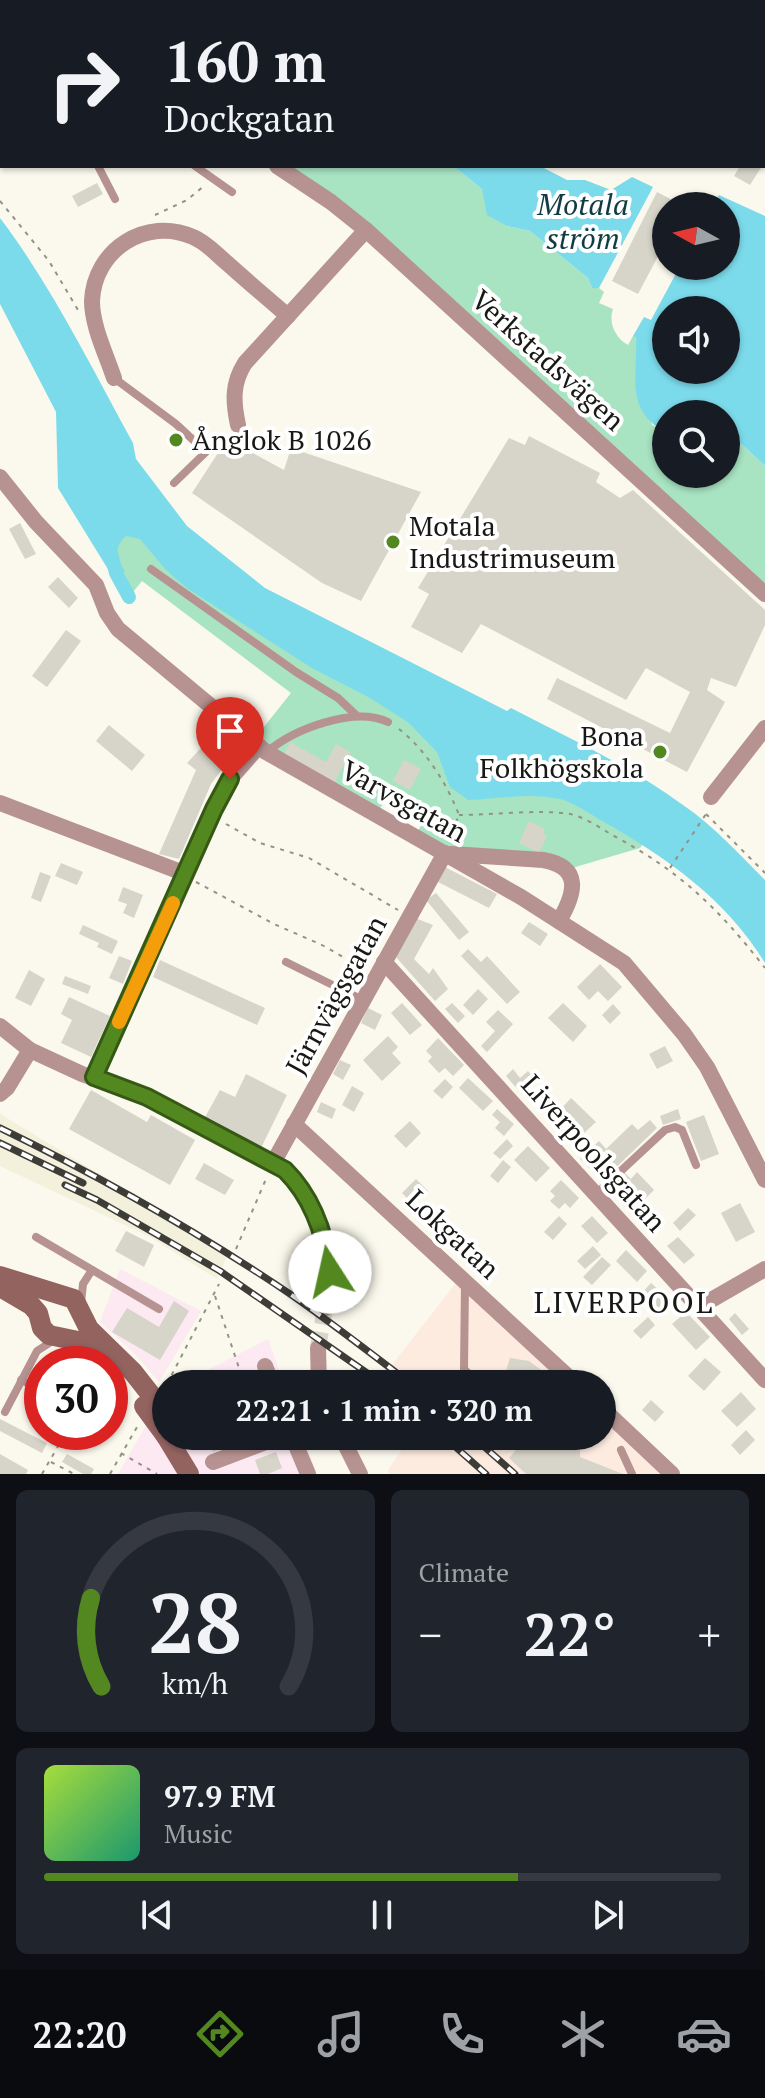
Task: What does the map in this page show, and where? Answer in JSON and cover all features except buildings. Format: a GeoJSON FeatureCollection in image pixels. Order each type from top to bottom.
{"type":"FeatureCollection","features":[{"type":"Feature","properties":{"kind":"main road"},"geometry":{"type":"LineString","coordinates":[[0,1276],[73,1299],[97,1338],[152,1394]]}},
{"type":"Feature","properties":{"kind":"main road"},"geometry":{"type":"LineString","coordinates":[[0,1287],[24,1299],[49,1335],[86,1346]]}},
{"type":"Feature","properties":{"kind":"main road"},"geometry":{"type":"LineString","coordinates":[[38,1318],[45,1299],[73,1299]]}},
{"type":"Feature","properties":{"kind":"main road"},"geometry":{"type":"LineString","coordinates":[[62,1337],[77,1330],[73,1299]]}},
{"type":"Feature","properties":{"kind":"main road"},"geometry":{"type":"LineString","coordinates":[[128,1387],[152,1417]]}},
{"type":"Feature","properties":{"kind":"main road"},"geometry":{"type":"LineString","coordinates":[[174,1450],[189,1474]]}},
{"type":"Feature","properties":{"kind":"main road"},"geometry":{"type":"LineString","coordinates":[[192,1450],[207,1468]]}},
{"type":"Feature","properties":{"kind":"street","name":"Verkstadsvägen"},"geometry":{"type":"LineString","coordinates":[[280,168],[366,230],[765,594]]}},
{"type":"Feature","properties":{"kind":"street"},"geometry":{"type":"LineString","coordinates":[[114,378],[96,324],[93,291],[101,267],[117,248],[138,235],[168,230],[198,239],[288,316]]}},
{"type":"Feature","properties":{"kind":"street"},"geometry":{"type":"LineString","coordinates":[[238,425],[234,396],[240,370],[366,230]]}},
{"type":"Feature","properties":{"kind":"street","name":"Varvsgatan"},"geometry":{"type":"LineString","coordinates":[[0,477],[5,496],[96,585],[107,613],[118,629],[262,749],[445,853],[624,963],[684,1034],[723,1095],[765,1180]]}},
{"type":"Feature","properties":{"kind":"street"},"geometry":{"type":"LineString","coordinates":[[709,805],[765,728]]}},
{"type":"Feature","properties":{"kind":"street"},"geometry":{"type":"LineString","coordinates":[[94,1077],[211,816],[230,779],[262,749]]}},
{"type":"Feature","properties":{"kind":"street"},"geometry":{"type":"LineString","coordinates":[[0,803],[186,874]]}},
{"type":"Feature","properties":{"kind":"street"},"geometry":{"type":"LineString","coordinates":[[445,853],[556,862],[570,875],[573,885],[572,895],[559,921]]}},
{"type":"Feature","properties":{"kind":"street","name":"Järnvägsgatan"},"geometry":{"type":"LineString","coordinates":[[273,1163],[445,853]]}},
{"type":"Feature","properties":{"kind":"street","name":"Liverpoolsgatan"},"geometry":{"type":"LineString","coordinates":[[380,969],[595,1194],[765,1380]]}},
{"type":"Feature","properties":{"kind":"street"},"geometry":{"type":"LineString","coordinates":[[0,1026],[30,1050],[147,1097],[273,1163],[295,1180],[321,1226],[330,1272],[325,1308]]}},
{"type":"Feature","properties":{"kind":"street"},"geometry":{"type":"LineString","coordinates":[[0,1094],[7,1088],[30,1050]]}},
{"type":"Feature","properties":{"kind":"street","name":"Lokgatan"},"geometry":{"type":"LineString","coordinates":[[294,1124],[561,1370]]}},
{"type":"Feature","properties":{"kind":"street"},"geometry":{"type":"LineString","coordinates":[[699,1307],[765,1269]]}},
{"type":"Feature","properties":{"kind":"street"},"geometry":{"type":"LineString","coordinates":[[318,1348],[319,1370]]}},
{"type":"Feature","properties":{"kind":"street"},"geometry":{"type":"LineString","coordinates":[[265,1366],[267,1370]]}},
{"type":"Feature","properties":{"kind":"street"},"geometry":{"type":"LineString","coordinates":[[616,1421],[672,1474]]}},
{"type":"Feature","properties":{"kind":"street"},"geometry":{"type":"LineString","coordinates":[[207,1468],[249,1450]]}},
{"type":"Feature","properties":{"kind":"street"},"geometry":{"type":"LineString","coordinates":[[298,1450],[308,1474]]}},
{"type":"Feature","properties":{"kind":"street"},"geometry":{"type":"LineString","coordinates":[[348,1450],[360,1474]]}},
{"type":"Feature","properties":{"kind":"lane"},"geometry":{"type":"LineString","coordinates":[[99,168],[115,199]]}},
{"type":"Feature","properties":{"kind":"lane"},"geometry":{"type":"LineString","coordinates":[[198,168],[232,192]]}},
{"type":"Feature","properties":{"kind":"lane"},"geometry":{"type":"LineString","coordinates":[[114,378],[176,424],[206,452],[174,483]]}},
{"type":"Feature","properties":{"kind":"lane"},"geometry":{"type":"LineString","coordinates":[[151,569],[296,672],[338,698],[357,716]]}},
{"type":"Feature","properties":{"kind":"lane"},"geometry":{"type":"LineString","coordinates":[[262,749],[318,726],[357,716],[376,716],[388,722]]}},
{"type":"Feature","properties":{"kind":"lane"},"geometry":{"type":"LineString","coordinates":[[286,962],[363,1000]]}},
{"type":"Feature","properties":{"kind":"lane"},"geometry":{"type":"LineString","coordinates":[[595,1194],[665,1130],[675,1127],[682,1130],[696,1165]]}},
{"type":"Feature","properties":{"kind":"lane"},"geometry":{"type":"LineString","coordinates":[[36,1237],[159,1309]]}},
{"type":"Feature","properties":{"kind":"lane"},"geometry":{"type":"LineString","coordinates":[[73,1299],[92,1270]]}},
{"type":"Feature","properties":{"kind":"lane"},"geometry":{"type":"LineString","coordinates":[[465,1280],[465,1370]]}},
{"type":"Feature","properties":{"kind":"lane"},"geometry":{"type":"LineString","coordinates":[[37,1346],[38,1318]]}},
{"type":"Feature","properties":{"kind":"lane"},"geometry":{"type":"LineString","coordinates":[[46,1346],[62,1337]]}},
{"type":"Feature","properties":{"kind":"lane"},"geometry":{"type":"LineString","coordinates":[[5,1412],[24,1375]]}},
{"type":"Feature","properties":{"kind":"lane"},"geometry":{"type":"LineString","coordinates":[[621,1450],[632,1474]]}},
{"type":"Feature","properties":{"kind":"path"},"geometry":{"type":"LineString","coordinates":[[138,235],[147,219],[198,193],[211,177]]}},
{"type":"Feature","properties":{"kind":"path"},"geometry":{"type":"LineString","coordinates":[[0,201],[29,233],[80,313],[96,324]]}},
{"type":"Feature","properties":{"kind":"path"},"geometry":{"type":"LineString","coordinates":[[388,722],[413,741],[429,760],[454,801],[459,815],[445,853]]}},
{"type":"Feature","properties":{"kind":"path"},"geometry":{"type":"LineString","coordinates":[[670,868],[709,805],[765,873]]}},
{"type":"Feature","properties":{"kind":"path"},"geometry":{"type":"LineString","coordinates":[[459,815],[574,815],[670,868],[712,907],[765,968]]}},
{"type":"Feature","properties":{"kind":"path"},"geometry":{"type":"LineString","coordinates":[[211,816],[260,843],[309,858],[409,917]]}},
{"type":"Feature","properties":{"kind":"path"},"geometry":{"type":"LineString","coordinates":[[186,874],[214,893],[274,924],[380,969]]}},
{"type":"Feature","properties":{"kind":"path"},"geometry":{"type":"LineString","coordinates":[[236,1249],[273,1163]]}},
{"type":"Feature","properties":{"kind":"path"},"geometry":{"type":"LineString","coordinates":[[174,1370],[219,1284]]}},
{"type":"Feature","properties":{"kind":"path"},"geometry":{"type":"LineString","coordinates":[[214,1294],[240,1370]]}},
{"type":"Feature","properties":{"kind":"path"},"geometry":{"type":"LineString","coordinates":[[110,1474],[138,1426]]}},
{"type":"Feature","properties":{"kind":"path"},"geometry":{"type":"LineString","coordinates":[[42,1474],[56,1450]]}},
{"type":"Feature","properties":{"kind":"path"},"geometry":{"type":"LineString","coordinates":[[121,1453],[157,1474]]}},
{"type":"Feature","properties":{"kind":"path"},"geometry":{"type":"LineString","coordinates":[[50,1461],[74,1474]]}},
{"type":"Feature","properties":{"kind":"shaded area"},"geometry":{"type":"Polygon","coordinates":[[[0,1114],[229,1252],[217,1279],[150,1237],[0,1166],[0,1114]]]}},
{"type":"Feature","properties":{"kind":"shaded area"},"geometry":{"type":"Polygon","coordinates":[[[120,1269],[201,1311],[166,1370],[152,1370],[152,1374],[128,1346],[100,1322],[120,1269]]]}},
{"type":"Feature","properties":{"kind":"shaded area"},"geometry":{"type":"Polygon","coordinates":[[[459,1279],[557,1370],[388,1370],[459,1279]]]}},
{"type":"Feature","properties":{"kind":"shaded area"},"geometry":{"type":"Polygon","coordinates":[[[268,1339],[279,1370],[207,1370],[268,1339]]]}},
{"type":"Feature","properties":{"kind":"shaded area"},"geometry":{"type":"Polygon","coordinates":[[[152,1415],[152,1450],[308,1450],[317,1474],[118,1474],[152,1415]]]}},
{"type":"Feature","properties":{"kind":"shaded area"},"geometry":{"type":"Polygon","coordinates":[[[616,1425],[670,1474],[389,1474],[388,1470],[402,1450],[616,1450],[616,1425]]]}},
{"type":"Feature","properties":{"kind":"green space"},"geometry":{"type":"Polygon","coordinates":[[[292,168],[456,168],[482,189],[507,226],[530,231],[588,278],[592,288],[604,292],[599,303],[613,309],[612,325],[620,339],[628,345],[636,336],[652,425],[652,488],[740,488],[740,443],[765,466],[765,593],[292,168]]]}},
{"type":"Feature","properties":{"kind":"green space"},"geometry":{"type":"Polygon","coordinates":[[[110,475],[234,589],[663,817],[640,848],[572,868],[438,848],[415,836],[431,808],[394,786],[376,815],[251,743],[291,693],[142,581],[129,597],[116,573],[110,475]]]}},
{"type":"Feature","properties":{"kind":"water","name":"Motala ström"},"geometry":{"type":"Polygon","coordinates":[[[456,168],[544,168],[567,180],[585,180],[611,190],[632,177],[653,187],[599,288],[592,288],[588,278],[530,231],[507,226],[487,215],[482,189],[456,168]]]}},
{"type":"Feature","properties":{"kind":"water"},"geometry":{"type":"Polygon","coordinates":[[[740,205],[765,216],[765,466],[740,443],[740,400],[652,400],[652,422],[644,413],[636,391],[636,337],[633,336],[644,317],[652,318],[652,384],[740,384],[740,296],[664,296],[672,280],[740,280],[740,205]]]}},
{"type":"Feature","properties":{"kind":"water"},"geometry":{"type":"Polygon","coordinates":[[[0,218],[71,328],[133,443],[136,459],[187,526],[265,588],[621,765],[694,813],[765,880],[765,963],[733,919],[694,882],[650,850],[577,806],[560,799],[537,796],[468,800],[450,787],[437,752],[409,723],[370,698],[312,668],[188,589],[166,570],[140,539],[126,536],[119,544],[120,562],[125,571],[117,573],[114,579],[58,488],[56,412],[0,304],[0,218]]]}},
{"type":"Feature","properties":{"kind":"waterway"},"geometry":{"type":"LineString","coordinates":[[112,557],[116,573],[129,597]]}},
{"type":"Feature","properties":{"kind":"tunnel"},"geometry":{"type":"LineString","coordinates":[[318,1348],[325,1308]]}},
{"type":"Feature","properties":{"kind":"railway"},"geometry":{"type":"LineString","coordinates":[[0,1128],[113,1186],[222,1250],[308,1307],[392,1370]]}},
{"type":"Feature","properties":{"kind":"railway"},"geometry":{"type":"LineString","coordinates":[[0,1143],[83,1183]]}},
{"type":"Feature","properties":{"kind":"railway"},"geometry":{"type":"LineString","coordinates":[[65,1185],[97,1200],[220,1271],[363,1370]]}},
{"type":"Feature","properties":{"kind":"railway"},"geometry":{"type":"LineString","coordinates":[[459,1450],[486,1474]]}},
{"type":"Feature","properties":{"kind":"railway"},"geometry":{"type":"LineString","coordinates":[[488,1450],[515,1474]]}},
{"type":"Feature","properties":{"kind":"slow traffic"},"geometry":{"type":"LineString","coordinates":[[119,1022],[173,903]]}},
{"type":"Feature","properties":{"kind":"place","name":"Ånglok B 1026"},"geometry":{"type":"Point","coordinates":[176,440]}},
{"type":"Feature","properties":{"kind":"place","name":"Motala Industrimuseum"},"geometry":{"type":"Point","coordinates":[393,542]}},
{"type":"Feature","properties":{"kind":"place","name":"Bona Folkhögskola"},"geometry":{"type":"Point","coordinates":[660,752]}},
{"type":"Feature","properties":{"kind":"district","name":"LIVERPOOL"},"geometry":{"type":"Point","coordinates":[624,1303]}},
{"type":"Feature","properties":{"kind":"route"},"geometry":{"type":"LineString","coordinates":[[230,779],[94,1077],[147,1097],[285,1170],[314,1210],[325,1240],[330,1272]]}}]}
